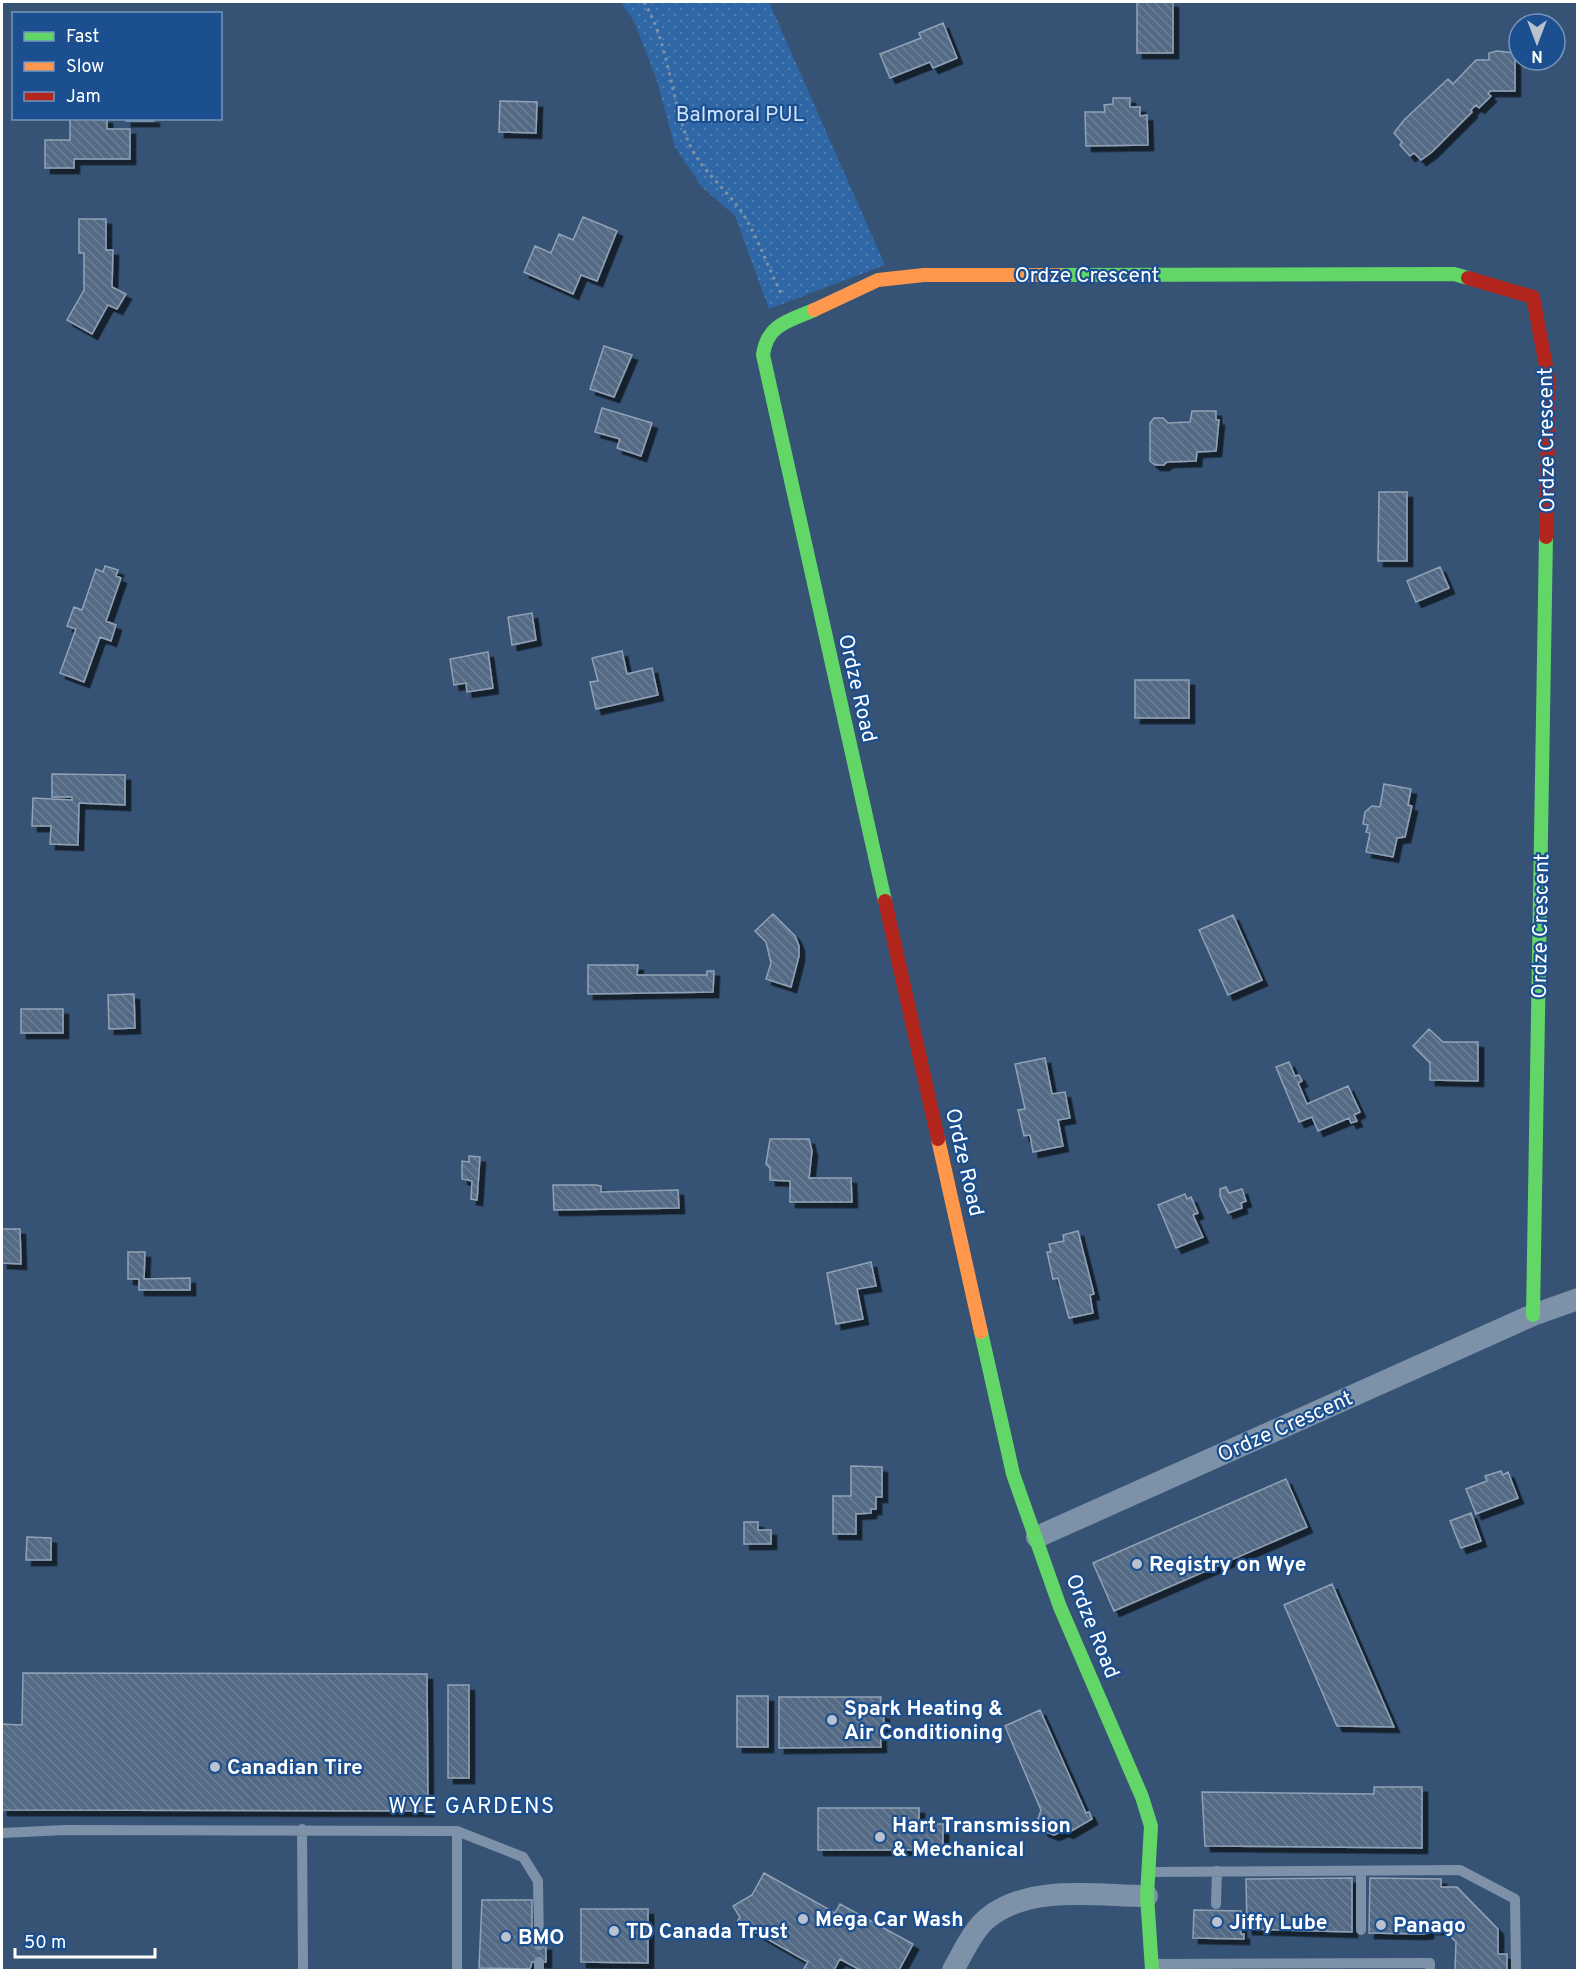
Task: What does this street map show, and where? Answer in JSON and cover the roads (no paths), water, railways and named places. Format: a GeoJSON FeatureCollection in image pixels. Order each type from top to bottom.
{"type":"FeatureCollection","features":[{"type":"Feature","properties":{"kind":"street","name":"Ordze Crescent"},"geometry":{"type":"LineString","coordinates":[[763,355],[765,340],[776,327],[794,318],[878,280],[924,275],[1454,274],[1533,297],[1549,382],[1533,1315]]}},
{"type":"Feature","properties":{"kind":"street","name":"Ordze Road"},"geometry":{"type":"LineString","coordinates":[[763,355],[1013,1474],[1060,1607],[1142,1797],[1151,1826],[1147,1896],[1150,1968]]}},
{"type":"Feature","properties":{"kind":"street","name":"Ordze Crescent"},"geometry":{"type":"LineString","coordinates":[[1037,1537],[1533,1315],[1578,1299]]}},
{"type":"Feature","properties":{"kind":"street"},"geometry":{"type":"LineString","coordinates":[[953,1971],[972,1937],[988,1917],[1014,1903],[1040,1896],[1147,1896]]}},
{"type":"Feature","properties":{"kind":"lane"},"geometry":{"type":"LineString","coordinates":[[302,1829],[303,1971]]}},
{"type":"Feature","properties":{"kind":"lane"},"geometry":{"type":"LineString","coordinates":[[2,1833],[65,1830],[107,1832],[302,1829],[457,1831],[523,1857],[538,1881],[539,1945]]}},
{"type":"Feature","properties":{"kind":"lane"},"geometry":{"type":"LineString","coordinates":[[457,1831],[457,1971]]}},
{"type":"Feature","properties":{"kind":"lane"},"geometry":{"type":"LineString","coordinates":[[1361,1870],[1361,1930]]}},
{"type":"Feature","properties":{"kind":"lane"},"geometry":{"type":"LineString","coordinates":[[1149,1872],[1460,1870],[1515,1899],[1516,1971]]}},
{"type":"Feature","properties":{"kind":"lane"},"geometry":{"type":"LineString","coordinates":[[1216,1904],[1217,1871]]}},
{"type":"Feature","properties":{"kind":"lane"},"geometry":{"type":"LineString","coordinates":[[1150,1968],[1430,1963],[1430,1971]]}},
{"type":"Feature","properties":{"kind":"place","name":"Registry on Wye"},"geometry":{"type":"Point","coordinates":[1137,1564]}},
{"type":"Feature","properties":{"kind":"place","name":"Spark Heating & Air Conditioning"},"geometry":{"type":"Point","coordinates":[832,1720]}},
{"type":"Feature","properties":{"kind":"place","name":"Canadian Tire"},"geometry":{"type":"Point","coordinates":[215,1767]}},
{"type":"Feature","properties":{"kind":"place","name":"Hart Transmission & Mechanical"},"geometry":{"type":"Point","coordinates":[880,1837]}},
{"type":"Feature","properties":{"kind":"place","name":"Mega Car Wash"},"geometry":{"type":"Point","coordinates":[803,1919]}},
{"type":"Feature","properties":{"kind":"place","name":"Jiffy Lube"},"geometry":{"type":"Point","coordinates":[1217,1922]}},
{"type":"Feature","properties":{"kind":"place","name":"Panago"},"geometry":{"type":"Point","coordinates":[1381,1925]}},
{"type":"Feature","properties":{"kind":"place","name":"TD Canada Trust"},"geometry":{"type":"Point","coordinates":[614,1931]}},
{"type":"Feature","properties":{"kind":"place","name":"BMO"},"geometry":{"type":"Point","coordinates":[506,1937]}},
{"type":"Feature","properties":{"kind":"district","name":"WYE GARDENS"},"geometry":{"type":"Point","coordinates":[472,1805]}},
{"type":"Feature","properties":{"kind":"park label","name":"Balmoral PUL"},"geometry":{"type":"Point","coordinates":[740,114]}}]}
